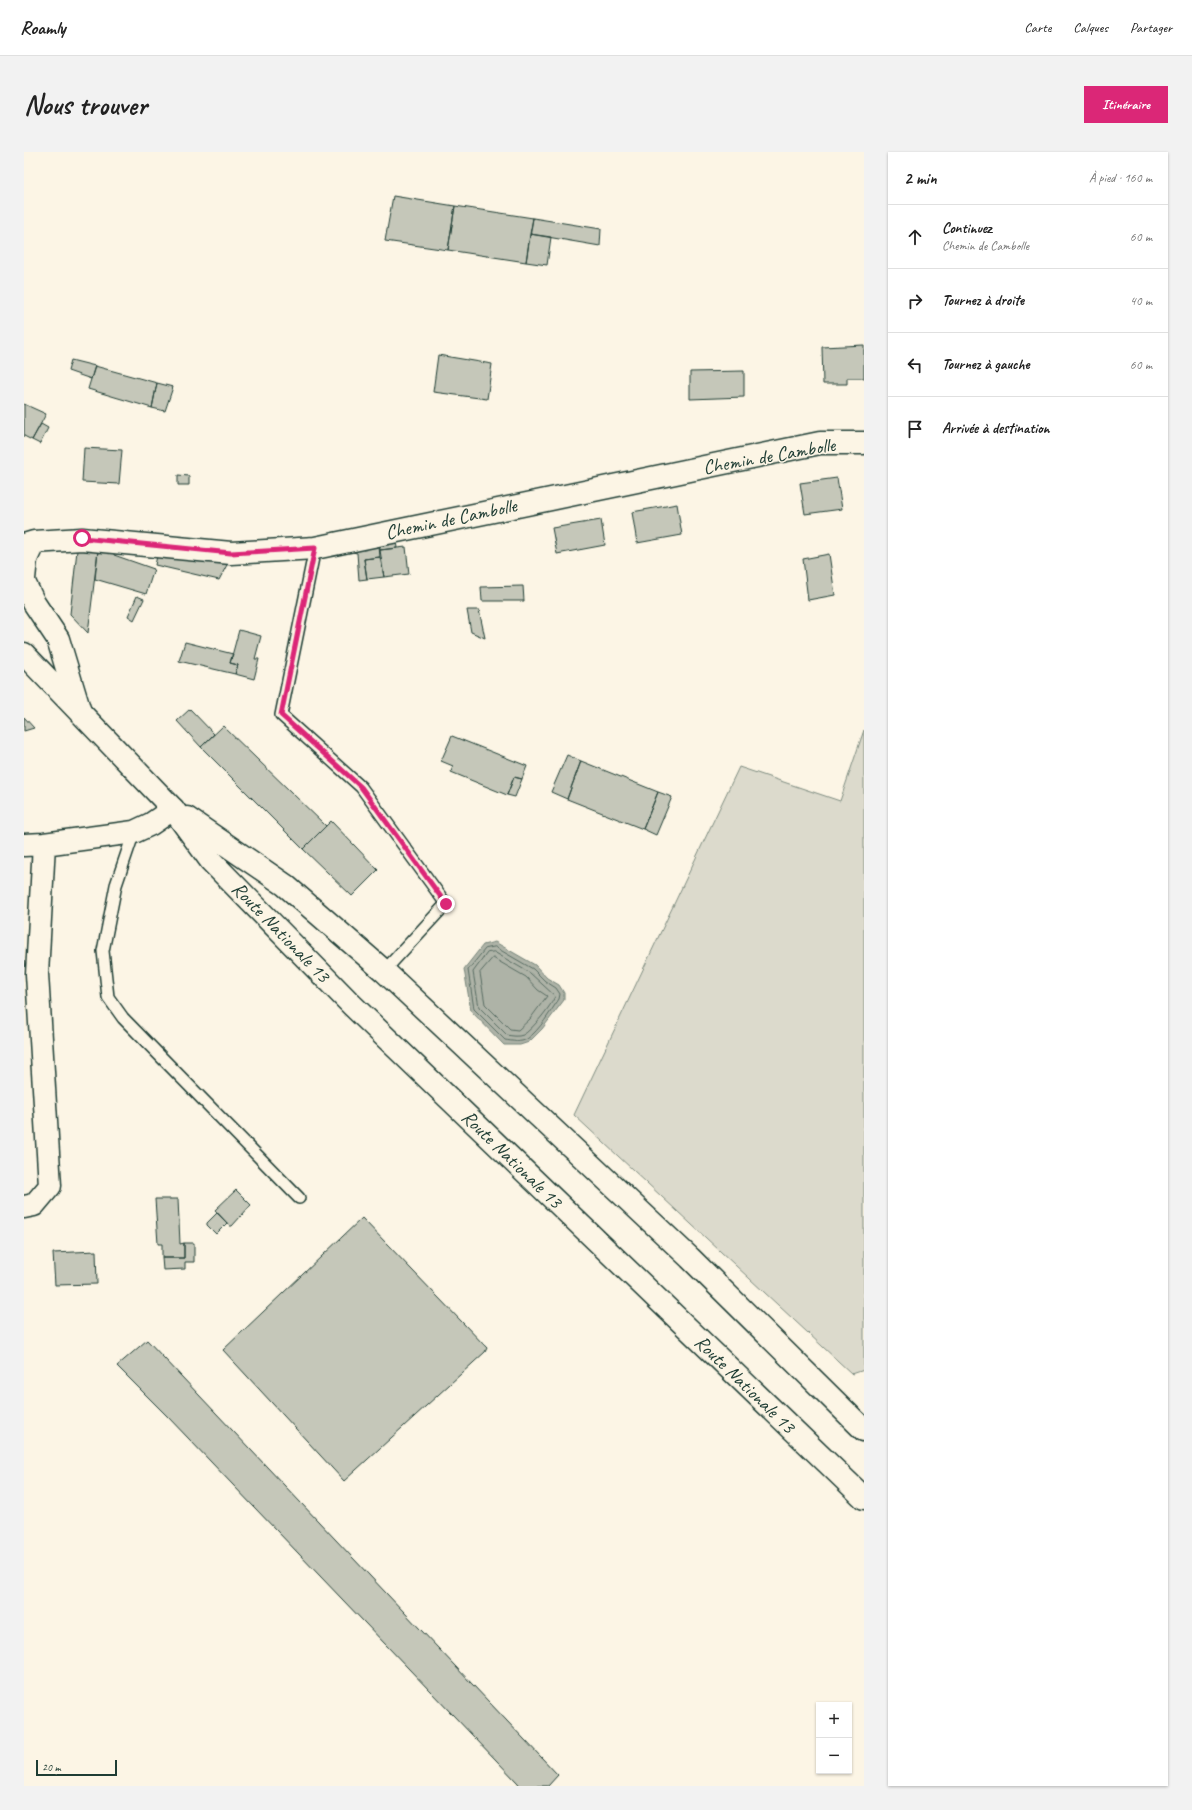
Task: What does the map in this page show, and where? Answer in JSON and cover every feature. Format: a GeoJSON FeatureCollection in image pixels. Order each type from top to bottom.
{"type":"FeatureCollection","features":[{"type":"Feature","properties":{"kind":"main road","name":"Chemin de Cambolle"},"geometry":{"type":"LineString","coordinates":[[24,579],[29,543],[82,538],[231,553],[315,548],[820,443],[864,443]]}},
{"type":"Feature","properties":{"kind":"main road"},"geometry":{"type":"LineString","coordinates":[[24,582],[34,603],[58,639],[80,712]]}},
{"type":"Feature","properties":{"kind":"main road","name":"Route Nationale 13"},"geometry":{"type":"LineString","coordinates":[[24,654],[173,809],[211,861],[352,1006],[864,1498]]}},
{"type":"Feature","properties":{"kind":"main road","name":"Route Nationale 13"},"geometry":{"type":"LineString","coordinates":[[173,809],[285,886],[384,971],[690,1258],[864,1430]]}},
{"type":"Feature","properties":{"kind":"main road"},"geometry":{"type":"LineString","coordinates":[[24,1207],[34,1206],[50,1186],[37,974],[34,845],[134,832],[151,824],[173,809]]}},
{"type":"Feature","properties":{"kind":"lane"},"geometry":{"type":"LineString","coordinates":[[315,548],[281,715],[361,787],[446,904],[384,971]]}},
{"type":"Feature","properties":{"kind":"lane"},"geometry":{"type":"LineString","coordinates":[[134,832],[116,885],[103,951],[108,997],[123,1018],[299,1198]]}},
{"type":"Feature","properties":{"kind":"shaded area"},"geometry":{"type":"Polygon","coordinates":[[[864,730],[864,1370],[852,1374],[574,1115],[739,767],[840,801],[864,730]]]}},
{"type":"Feature","properties":{"kind":"water"},"geometry":{"type":"Polygon","coordinates":[[[495,942],[535,965],[547,978],[559,985],[564,993],[564,1000],[542,1029],[529,1042],[520,1045],[504,1045],[471,1011],[464,969],[483,945],[495,942]]]}},
{"type":"Feature","properties":{"kind":"building"},"geometry":{"type":"Polygon","coordinates":[[[393,196],[455,206],[448,250],[385,241],[393,196]]]}},
{"type":"Feature","properties":{"kind":"building"},"geometry":{"type":"Polygon","coordinates":[[[455,206],[533,218],[526,262],[448,250],[455,206]]]}},
{"type":"Feature","properties":{"kind":"building"},"geometry":{"type":"Polygon","coordinates":[[[533,218],[601,229],[600,246],[530,234],[533,218]]]}},
{"type":"Feature","properties":{"kind":"building"},"geometry":{"type":"Polygon","coordinates":[[[530,234],[551,237],[547,265],[526,262],[530,234]]]}},
{"type":"Feature","properties":{"kind":"building"},"geometry":{"type":"Polygon","coordinates":[[[864,345],[864,378],[847,378],[847,384],[823,384],[822,347],[864,345]]]}},
{"type":"Feature","properties":{"kind":"building"},"geometry":{"type":"Polygon","coordinates":[[[438,355],[492,364],[487,399],[433,392],[438,355]]]}},
{"type":"Feature","properties":{"kind":"building"},"geometry":{"type":"Polygon","coordinates":[[[71,360],[95,366],[91,379],[68,371],[71,360]]]}},
{"type":"Feature","properties":{"kind":"building"},"geometry":{"type":"Polygon","coordinates":[[[95,366],[157,383],[152,408],[88,389],[95,366]]]}},
{"type":"Feature","properties":{"kind":"building"},"geometry":{"type":"Polygon","coordinates":[[[744,371],[744,397],[690,399],[690,372],[744,371]]]}},
{"type":"Feature","properties":{"kind":"building"},"geometry":{"type":"Polygon","coordinates":[[[157,383],[173,387],[165,411],[152,408],[157,383]]]}},
{"type":"Feature","properties":{"kind":"building"},"geometry":{"type":"Polygon","coordinates":[[[24,404],[46,414],[32,440],[24,436],[24,404]]]}},
{"type":"Feature","properties":{"kind":"building"},"geometry":{"type":"Polygon","coordinates":[[[41,424],[48,428],[40,444],[32,440],[41,424]]]}},
{"type":"Feature","properties":{"kind":"building"},"geometry":{"type":"Polygon","coordinates":[[[84,448],[122,450],[119,484],[82,482],[84,448]]]}},
{"type":"Feature","properties":{"kind":"building"},"geometry":{"type":"Polygon","coordinates":[[[178,475],[189,476],[189,485],[178,485],[178,475]]]}},
{"type":"Feature","properties":{"kind":"building"},"geometry":{"type":"Polygon","coordinates":[[[837,478],[842,509],[805,514],[800,483],[837,478]]]}},
{"type":"Feature","properties":{"kind":"building"},"geometry":{"type":"Polygon","coordinates":[[[677,504],[682,535],[637,543],[632,512],[677,504]]]}},
{"type":"Feature","properties":{"kind":"building"},"geometry":{"type":"Polygon","coordinates":[[[601,520],[605,545],[557,554],[552,528],[601,520]]]}},
{"type":"Feature","properties":{"kind":"building"},"geometry":{"type":"Polygon","coordinates":[[[395,534],[397,548],[380,550],[378,535],[395,534]]]}},
{"type":"Feature","properties":{"kind":"building"},"geometry":{"type":"Polygon","coordinates":[[[378,535],[380,557],[364,559],[367,579],[359,580],[357,553],[352,552],[351,539],[378,535]]]}},
{"type":"Feature","properties":{"kind":"building"},"geometry":{"type":"Polygon","coordinates":[[[78,541],[99,542],[88,633],[70,614],[78,541]]]}},
{"type":"Feature","properties":{"kind":"building"},"geometry":{"type":"Polygon","coordinates":[[[99,542],[116,542],[114,555],[154,569],[146,594],[95,579],[99,542]]]}},
{"type":"Feature","properties":{"kind":"building"},"geometry":{"type":"Polygon","coordinates":[[[159,547],[229,561],[219,580],[155,565],[159,547]]]}},
{"type":"Feature","properties":{"kind":"building"},"geometry":{"type":"Polygon","coordinates":[[[406,547],[409,574],[384,577],[380,550],[406,547]]]}},
{"type":"Feature","properties":{"kind":"building"},"geometry":{"type":"Polygon","coordinates":[[[829,554],[835,595],[808,600],[803,559],[829,554]]]}},
{"type":"Feature","properties":{"kind":"building"},"geometry":{"type":"Polygon","coordinates":[[[380,557],[384,577],[367,579],[364,559],[380,557]]]}},
{"type":"Feature","properties":{"kind":"building"},"geometry":{"type":"Polygon","coordinates":[[[523,586],[524,601],[482,601],[481,587],[523,586]]]}},
{"type":"Feature","properties":{"kind":"building"},"geometry":{"type":"Polygon","coordinates":[[[137,596],[144,599],[134,620],[128,616],[137,596]]]}},
{"type":"Feature","properties":{"kind":"building"},"geometry":{"type":"Polygon","coordinates":[[[467,610],[479,610],[485,638],[471,632],[467,610]]]}},
{"type":"Feature","properties":{"kind":"building"},"geometry":{"type":"Polygon","coordinates":[[[239,630],[261,636],[255,659],[259,659],[254,679],[235,674],[238,665],[230,663],[239,630]]]}},
{"type":"Feature","properties":{"kind":"building"},"geometry":{"type":"Polygon","coordinates":[[[185,642],[233,654],[230,663],[238,665],[235,674],[179,661],[185,642]]]}},
{"type":"Feature","properties":{"kind":"building"},"geometry":{"type":"Polygon","coordinates":[[[190,709],[214,734],[201,747],[177,721],[190,709]]]}},
{"type":"Feature","properties":{"kind":"building"},"geometry":{"type":"Polygon","coordinates":[[[24,717],[34,728],[24,731],[24,717]]]}},
{"type":"Feature","properties":{"kind":"building"},"geometry":{"type":"Polygon","coordinates":[[[223,726],[326,826],[303,849],[201,747],[223,726]]]}},
{"type":"Feature","properties":{"kind":"building"},"geometry":{"type":"Polygon","coordinates":[[[452,736],[527,766],[522,779],[514,777],[507,795],[451,772],[453,766],[441,761],[452,736]]]}},
{"type":"Feature","properties":{"kind":"building"},"geometry":{"type":"Polygon","coordinates":[[[567,755],[581,761],[567,799],[551,792],[567,755]]]}},
{"type":"Feature","properties":{"kind":"building"},"geometry":{"type":"Polygon","coordinates":[[[581,761],[658,792],[643,829],[567,799],[581,761]]]}},
{"type":"Feature","properties":{"kind":"building"},"geometry":{"type":"Polygon","coordinates":[[[514,777],[522,779],[515,797],[507,795],[514,777]]]}},
{"type":"Feature","properties":{"kind":"building"},"geometry":{"type":"Polygon","coordinates":[[[658,792],[672,797],[656,835],[643,829],[658,792]]]}},
{"type":"Feature","properties":{"kind":"building"},"geometry":{"type":"Polygon","coordinates":[[[331,821],[378,870],[352,896],[303,849],[331,821]]]}},
{"type":"Feature","properties":{"kind":"building"},"geometry":{"type":"Polygon","coordinates":[[[236,1190],[251,1205],[232,1226],[230,1226],[215,1210],[236,1190]]]}},
{"type":"Feature","properties":{"kind":"building"},"geometry":{"type":"Polygon","coordinates":[[[155,1199],[178,1199],[180,1244],[184,1243],[184,1258],[162,1258],[162,1244],[158,1244],[155,1199]]]}},
{"type":"Feature","properties":{"kind":"building"},"geometry":{"type":"Polygon","coordinates":[[[217,1213],[227,1223],[216,1234],[207,1225],[207,1223],[217,1213]]]}},
{"type":"Feature","properties":{"kind":"building"},"geometry":{"type":"Polygon","coordinates":[[[362,1218],[487,1348],[485,1352],[344,1481],[223,1350],[362,1218]]]}},
{"type":"Feature","properties":{"kind":"building"},"geometry":{"type":"Polygon","coordinates":[[[184,1243],[194,1243],[194,1262],[185,1262],[185,1269],[163,1270],[162,1258],[184,1258],[184,1243]]]}},
{"type":"Feature","properties":{"kind":"building"},"geometry":{"type":"Polygon","coordinates":[[[96,1251],[97,1284],[55,1285],[53,1253],[96,1251]]]}},
{"type":"Feature","properties":{"kind":"building"},"geometry":{"type":"Polygon","coordinates":[[[147,1340],[558,1775],[548,1786],[520,1786],[167,1416],[117,1366],[147,1340]]]}},
{"type":"Feature","properties":{"kind":"route"},"geometry":{"type":"LineString","coordinates":[[82,538],[231,553],[315,548],[281,715],[361,787],[446,904]]}}]}
